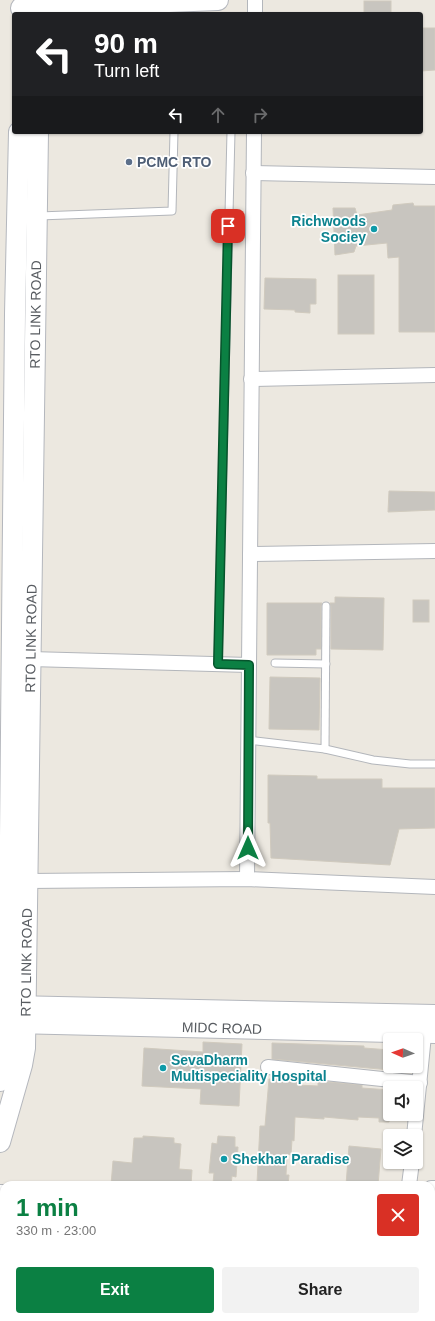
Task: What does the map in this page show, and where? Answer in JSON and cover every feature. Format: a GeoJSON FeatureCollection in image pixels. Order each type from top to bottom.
{"type":"FeatureCollection","features":[{"type":"Feature","properties":{"kind":"main road"},"geometry":{"type":"LineString","coordinates":[[30,7],[218,0]]}},
{"type":"Feature","properties":{"kind":"main road","name":"RTO LINK ROAD"},"geometry":{"type":"LineString","coordinates":[[0,1142],[26,1048],[17,1014],[14,346],[19,134]]}},
{"type":"Feature","properties":{"kind":"main road","name":"RTO LINK ROAD"},"geometry":{"type":"LineString","coordinates":[[0,1081],[17,1014],[28,881],[38,134]]}},
{"type":"Feature","properties":{"kind":"main road","name":"MIDC ROAD"},"geometry":{"type":"LineString","coordinates":[[17,1014],[430,1024]]}},
{"type":"Feature","properties":{"kind":"street"},"geometry":{"type":"LineString","coordinates":[[255,0],[255,12]]}},
{"type":"Feature","properties":{"kind":"street"},"geometry":{"type":"LineString","coordinates":[[247,879],[254,134]]}},
{"type":"Feature","properties":{"kind":"street"},"geometry":{"type":"LineString","coordinates":[[253,173],[435,177]]}},
{"type":"Feature","properties":{"kind":"street"},"geometry":{"type":"LineString","coordinates":[[252,379],[435,376]]}},
{"type":"Feature","properties":{"kind":"street"},"geometry":{"type":"LineString","coordinates":[[250,554],[435,551]]}},
{"type":"Feature","properties":{"kind":"street"},"geometry":{"type":"LineString","coordinates":[[30,659],[249,665]]}},
{"type":"Feature","properties":{"kind":"street"},"geometry":{"type":"LineString","coordinates":[[28,881],[247,879],[435,887]]}},
{"type":"Feature","properties":{"kind":"street"},"geometry":{"type":"LineString","coordinates":[[420,1081],[430,1024]]}},
{"type":"Feature","properties":{"kind":"street"},"geometry":{"type":"LineString","coordinates":[[268,1067],[401,1081]]}},
{"type":"Feature","properties":{"kind":"street"},"geometry":{"type":"LineString","coordinates":[[410,1181],[411,1169]]}},
{"type":"Feature","properties":{"kind":"lane"},"geometry":{"type":"LineString","coordinates":[[36,216],[172,211],[174,134]]}},
{"type":"Feature","properties":{"kind":"lane"},"geometry":{"type":"LineString","coordinates":[[218,664],[231,134]]}},
{"type":"Feature","properties":{"kind":"lane"},"geometry":{"type":"LineString","coordinates":[[326,606],[326,749]]}},
{"type":"Feature","properties":{"kind":"lane"},"geometry":{"type":"LineString","coordinates":[[275,663],[326,664]]}},
{"type":"Feature","properties":{"kind":"lane"},"geometry":{"type":"LineString","coordinates":[[248,740],[326,749],[373,760],[410,764],[435,764]]}},
{"type":"Feature","properties":{"kind":"building"},"geometry":{"type":"Polygon","coordinates":[[[364,1],[391,1],[391,12],[364,12],[364,1]]]}},
{"type":"Feature","properties":{"kind":"building"},"geometry":{"type":"Polygon","coordinates":[[[423,28],[435,28],[435,70],[423,71],[423,28]]]}},
{"type":"Feature","properties":{"kind":"building"},"geometry":{"type":"Polygon","coordinates":[[[413,203],[414,206],[435,206],[435,332],[399,332],[399,257],[388,258],[387,243],[356,246],[354,252],[335,255],[333,208],[355,208],[357,215],[392,210],[393,205],[413,203]]]}},
{"type":"Feature","properties":{"kind":"building"},"geometry":{"type":"Polygon","coordinates":[[[338,275],[374,275],[374,334],[338,334],[338,275]]]}},
{"type":"Feature","properties":{"kind":"building"},"geometry":{"type":"Polygon","coordinates":[[[265,278],[316,279],[316,304],[310,304],[310,313],[295,312],[295,310],[264,309],[265,278]]]}},
{"type":"Feature","properties":{"kind":"building"},"geometry":{"type":"Polygon","coordinates":[[[389,491],[435,492],[435,510],[388,512],[389,491]]]}},
{"type":"Feature","properties":{"kind":"building"},"geometry":{"type":"Polygon","coordinates":[[[335,597],[384,598],[383,650],[331,649],[330,603],[335,603],[335,597]]]}},
{"type":"Feature","properties":{"kind":"building"},"geometry":{"type":"Polygon","coordinates":[[[413,600],[429,600],[429,622],[413,622],[413,600]]]}},
{"type":"Feature","properties":{"kind":"building"},"geometry":{"type":"Polygon","coordinates":[[[267,603],[322,603],[321,649],[316,649],[316,655],[267,655],[267,603]]]}},
{"type":"Feature","properties":{"kind":"building"},"geometry":{"type":"Polygon","coordinates":[[[270,677],[320,678],[319,730],[269,729],[270,677]]]}},
{"type":"Feature","properties":{"kind":"building"},"geometry":{"type":"Polygon","coordinates":[[[268,775],[317,776],[317,779],[382,779],[382,788],[435,788],[435,828],[399,829],[390,865],[271,858],[270,823],[268,823],[268,775]]]}},
{"type":"Feature","properties":{"kind":"building"},"geometry":{"type":"Polygon","coordinates":[[[203,1042],[242,1044],[239,1106],[200,1104],[201,1089],[142,1086],[144,1048],[203,1052],[203,1042]]]}},
{"type":"Feature","properties":{"kind":"building"},"geometry":{"type":"Polygon","coordinates":[[[272,1043],[364,1046],[364,1048],[383,1049],[383,1069],[272,1059],[272,1043]]]}},
{"type":"Feature","properties":{"kind":"building"},"geometry":{"type":"Polygon","coordinates":[[[271,1076],[297,1079],[297,1085],[318,1086],[318,1081],[362,1085],[362,1088],[383,1090],[383,1121],[389,1122],[379,1122],[379,1118],[358,1117],[358,1120],[324,1117],[324,1119],[295,1117],[294,1141],[292,1140],[291,1155],[287,1154],[286,1175],[289,1175],[288,1181],[257,1181],[260,1126],[265,1126],[269,1079],[271,1079],[271,1076]]]}},
{"type":"Feature","properties":{"kind":"building"},"geometry":{"type":"Polygon","coordinates":[[[143,1136],[174,1138],[174,1143],[181,1144],[179,1169],[192,1170],[191,1181],[111,1181],[113,1161],[132,1163],[134,1138],[143,1138],[143,1136]]]}},
{"type":"Feature","properties":{"kind":"building","name":"Shekhar Paradise"},"geometry":{"type":"Polygon","coordinates":[[[218,1136],[235,1137],[235,1147],[238,1147],[236,1177],[232,1176],[231,1181],[213,1181],[214,1173],[209,1173],[212,1143],[217,1144],[218,1136]]]}},
{"type":"Feature","properties":{"kind":"building"},"geometry":{"type":"Polygon","coordinates":[[[349,1146],[381,1149],[378,1181],[346,1181],[349,1146]]]}},
{"type":"Feature","properties":{"kind":"place","name":"PCMC RTO"},"geometry":{"type":"Point","coordinates":[129,162]}},
{"type":"Feature","properties":{"kind":"place","name":"Richwoods Sociey"},"geometry":{"type":"Point","coordinates":[374,229]}},
{"type":"Feature","properties":{"kind":"place","name":"SevaDharm Multispeciality Hospital"},"geometry":{"type":"Point","coordinates":[163,1068]}},
{"type":"Feature","properties":{"kind":"place","name":"Shekhar Paradise"},"geometry":{"type":"Point","coordinates":[224,1159]}},
{"type":"Feature","properties":{"kind":"route"},"geometry":{"type":"LineString","coordinates":[[228,226],[218,664],[249,665],[248,848]]}}]}
